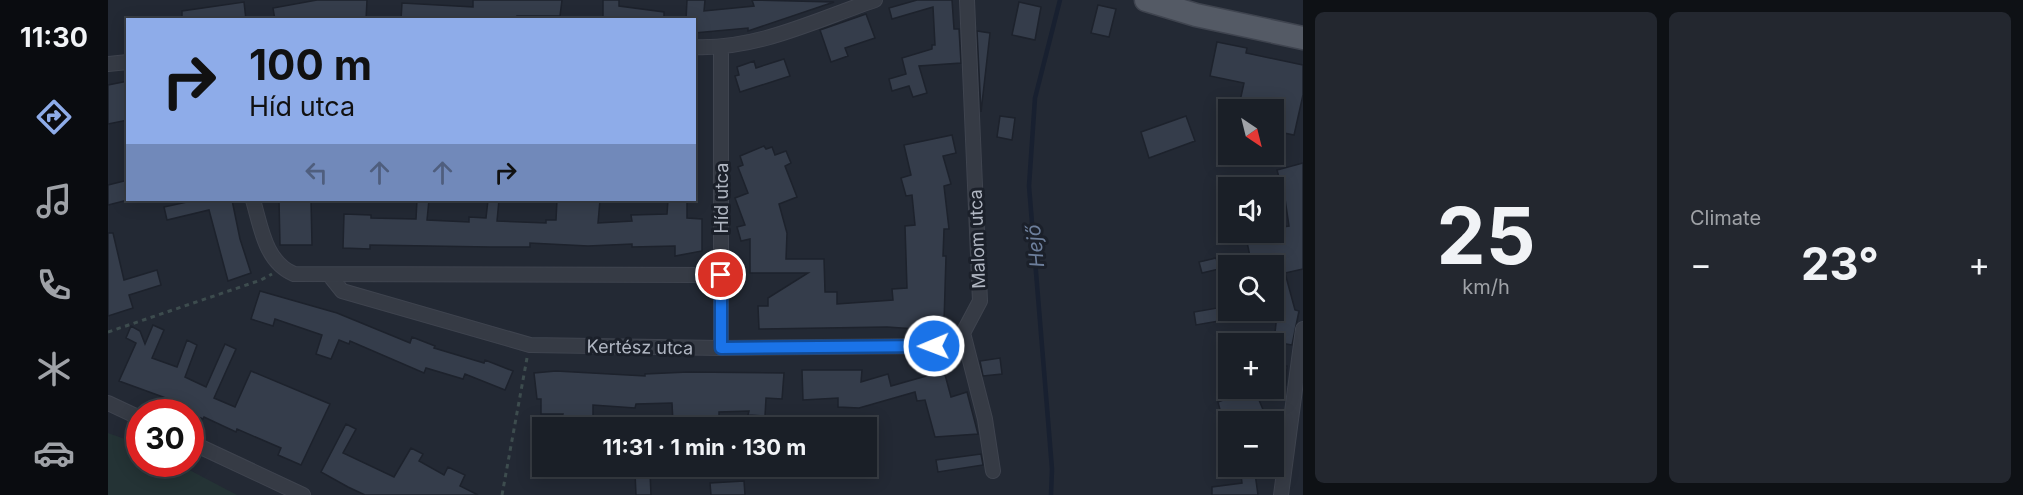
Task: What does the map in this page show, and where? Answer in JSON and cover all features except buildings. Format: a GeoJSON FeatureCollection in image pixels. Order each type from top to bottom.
{"type":"FeatureCollection","features":[{"type":"Feature","properties":{"kind":"main road"},"geometry":{"type":"LineString","coordinates":[[1146,0],[1197,15],[1303,38]]}},
{"type":"Feature","properties":{"kind":"street"},"geometry":{"type":"LineString","coordinates":[[696,47],[721,48],[760,40],[874,0]]}},
{"type":"Feature","properties":{"kind":"street","name":"Malom utca"},"geometry":{"type":"LineString","coordinates":[[963,333],[980,301],[967,0]]}},
{"type":"Feature","properties":{"kind":"street","name":"Híd utca"},"geometry":{"type":"LineString","coordinates":[[721,48],[721,348]]}},
{"type":"Feature","properties":{"kind":"street"},"geometry":{"type":"LineString","coordinates":[[108,64],[126,62]]}},
{"type":"Feature","properties":{"kind":"street"},"geometry":{"type":"LineString","coordinates":[[253,201],[267,248],[282,269],[294,274],[330,276],[721,275]]}},
{"type":"Feature","properties":{"kind":"street","name":"Kertész utca"},"geometry":{"type":"LineString","coordinates":[[330,276],[342,291],[530,345],[721,348],[934,346],[963,333]]}},
{"type":"Feature","properties":{"kind":"street"},"geometry":{"type":"LineString","coordinates":[[1281,495],[1299,393],[1303,329]]}},
{"type":"Feature","properties":{"kind":"street"},"geometry":{"type":"LineString","coordinates":[[963,333],[985,419],[993,471]]}},
{"type":"Feature","properties":{"kind":"street"},"geometry":{"type":"LineString","coordinates":[[108,403],[126,411]]}},
{"type":"Feature","properties":{"kind":"street"},"geometry":{"type":"LineString","coordinates":[[204,449],[303,495]]}},
{"type":"Feature","properties":{"kind":"path"},"geometry":{"type":"LineString","coordinates":[[108,332],[261,280],[282,269]]}},
{"type":"Feature","properties":{"kind":"path"},"geometry":{"type":"LineString","coordinates":[[502,495],[530,345]]}},
{"type":"Feature","properties":{"kind":"shaded area"},"geometry":{"type":"Polygon","coordinates":[[[108,433],[126,439],[126,477],[203,477],[237,495],[108,495],[108,433]]]}},
{"type":"Feature","properties":{"kind":"waterway","name":"Hejő"},"geometry":{"type":"LineString","coordinates":[[1051,495],[1052,469],[1029,186],[1035,98],[1060,0]]}},
{"type":"Feature","properties":{"kind":"route"},"geometry":{"type":"LineString","coordinates":[[721,275],[721,348],[934,346]]}}]}
